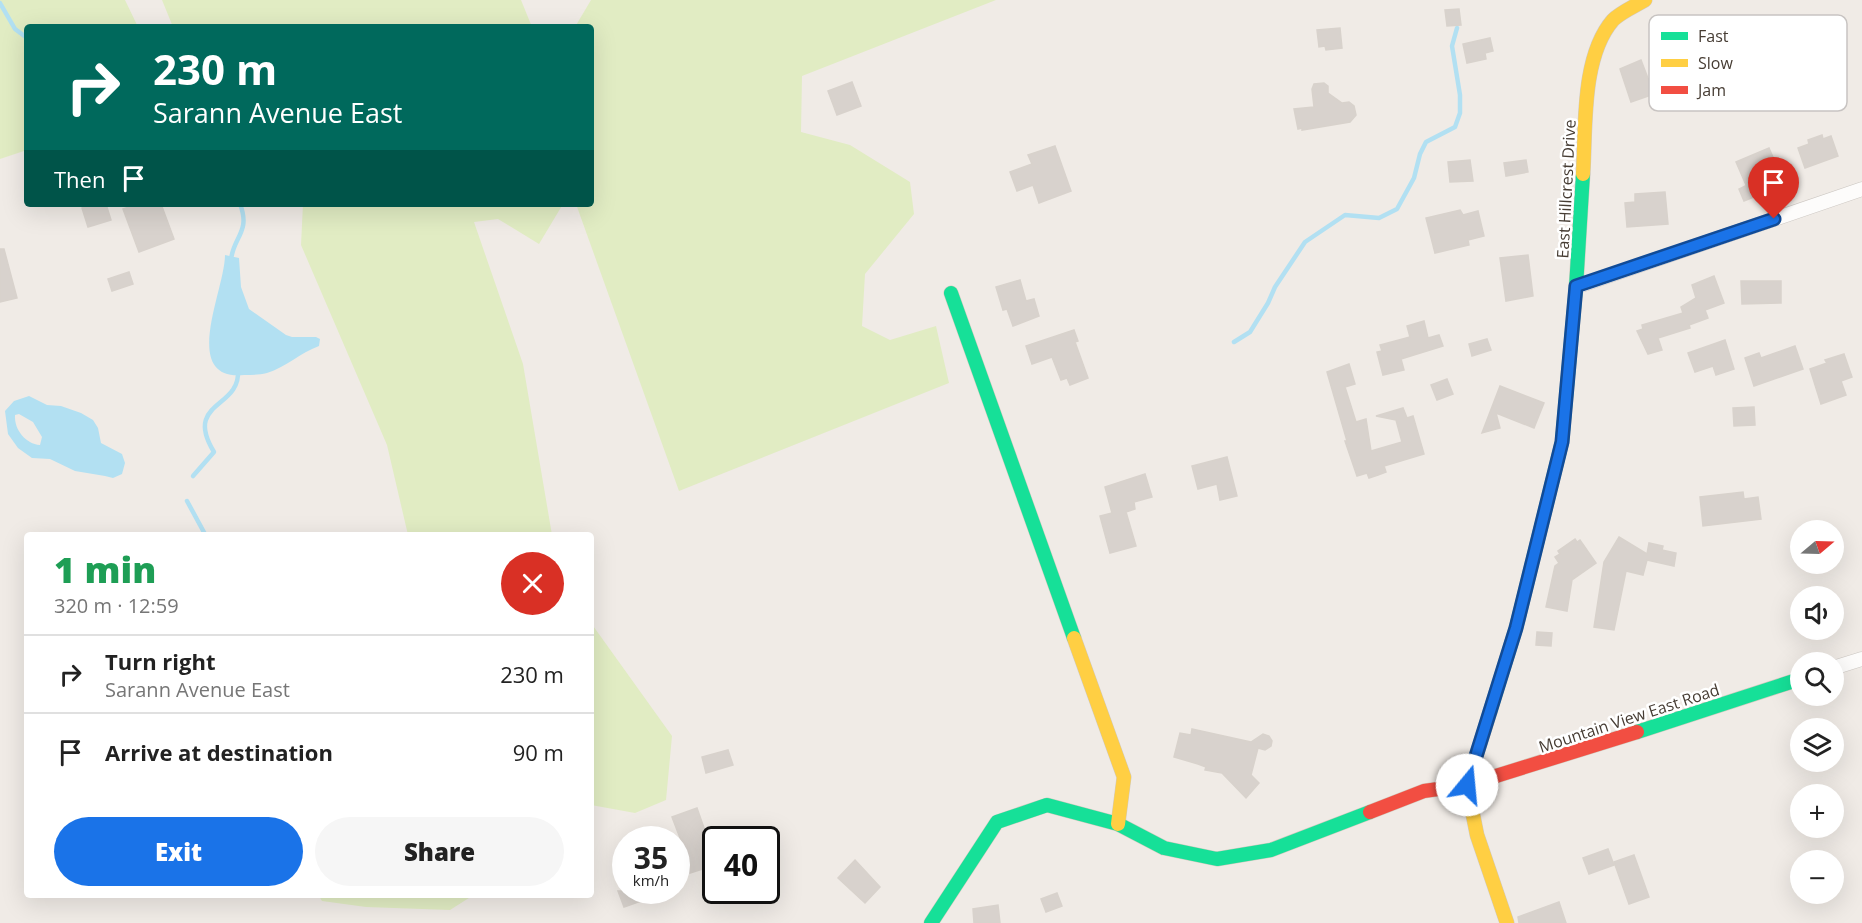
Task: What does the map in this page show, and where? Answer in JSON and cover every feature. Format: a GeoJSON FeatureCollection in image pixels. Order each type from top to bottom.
{"type":"FeatureCollection","features":[{"type":"Feature","properties":{"kind":"street","name":"East Hillcrest Drive"},"geometry":{"type":"LineString","coordinates":[[1507,923],[1477,835],[1467,785],[1516,628],[1562,442],[1592,61],[1597,46],[1614,19],[1645,0]]}},
{"type":"Feature","properties":{"kind":"street"},"geometry":{"type":"LineString","coordinates":[[1576,286],[1862,189]]}},
{"type":"Feature","properties":{"kind":"street"},"geometry":{"type":"LineString","coordinates":[[951,293],[1124,777],[1118,824]]}},
{"type":"Feature","properties":{"kind":"street"},"geometry":{"type":"LineString","coordinates":[[1844,665],[1862,659]]}},
{"type":"Feature","properties":{"kind":"street","name":"Mountain View East Road"},"geometry":{"type":"LineString","coordinates":[[931,923],[997,822],[1047,805],[1118,824],[1164,848],[1217,859],[1271,850],[1424,791],[1467,785],[1530,767],[1790,682]]}},
{"type":"Feature","properties":{"kind":"green space"},"geometry":{"type":"Polygon","coordinates":[[[0,0],[125,0],[137,24],[24,24],[24,151],[0,159],[0,0]]]}},
{"type":"Feature","properties":{"kind":"green space"},"geometry":{"type":"Polygon","coordinates":[[[162,0],[521,0],[531,24],[172,24],[162,0]]]}},
{"type":"Feature","properties":{"kind":"green space"},"geometry":{"type":"Polygon","coordinates":[[[591,0],[996,0],[802,76],[801,132],[850,145],[910,182],[914,214],[865,274],[862,326],[890,340],[936,326],[949,383],[679,491],[577,207],[594,207],[594,24],[577,24],[591,0]]]}},
{"type":"Feature","properties":{"kind":"green space"},"geometry":{"type":"Polygon","coordinates":[[[303,207],[561,207],[539,244],[498,219],[474,222],[523,364],[551,532],[407,532],[387,445],[301,245],[303,207]]]}},
{"type":"Feature","properties":{"kind":"green space"},"geometry":{"type":"Polygon","coordinates":[[[594,627],[672,736],[666,800],[635,813],[594,806],[594,627]]]}},
{"type":"Feature","properties":{"kind":"green space"},"geometry":{"type":"Polygon","coordinates":[[[320,898],[469,898],[450,910],[366,907],[322,901],[320,898]]]}},
{"type":"Feature","properties":{"kind":"water"},"geometry":{"type":"Polygon","coordinates":[[[225,255],[239,258],[241,287],[249,309],[286,335],[320,339],[319,346],[264,374],[225,373],[214,364],[209,349],[210,330],[225,255]]]}},
{"type":"Feature","properties":{"kind":"water"},"geometry":{"type":"Polygon","coordinates":[[[29,396],[47,405],[61,406],[81,413],[93,420],[98,428],[101,443],[122,454],[125,463],[122,474],[113,478],[75,471],[50,459],[32,458],[18,448],[8,434],[5,411],[14,401],[29,396]],[[19,414],[15,415],[15,421],[22,435],[30,442],[40,445],[42,437],[33,422],[19,414]]]}},
{"type":"Feature","properties":{"kind":"building"},"geometry":{"type":"Polygon","coordinates":[[[1459,9],[1461,25],[1447,26],[1445,10],[1459,9]]]}},
{"type":"Feature","properties":{"kind":"building"},"geometry":{"type":"Polygon","coordinates":[[[1340,28],[1342,48],[1326,50],[1325,46],[1319,47],[1317,30],[1340,28]]]}},
{"type":"Feature","properties":{"kind":"building"},"geometry":{"type":"Polygon","coordinates":[[[1490,38],[1493,51],[1485,53],[1486,59],[1467,63],[1463,44],[1490,38]]]}},
{"type":"Feature","properties":{"kind":"building"},"geometry":{"type":"Polygon","coordinates":[[[1641,60],[1649,81],[1649,96],[1631,102],[1620,69],[1641,60]]]}},
{"type":"Feature","properties":{"kind":"building"},"geometry":{"type":"Polygon","coordinates":[[[852,82],[861,106],[837,115],[828,91],[852,82]]]}},
{"type":"Feature","properties":{"kind":"building"},"geometry":{"type":"Polygon","coordinates":[[[1324,83],[1328,86],[1328,93],[1342,103],[1349,102],[1354,106],[1356,115],[1350,122],[1298,129],[1294,109],[1314,107],[1312,89],[1314,84],[1324,83]]]}},
{"type":"Feature","properties":{"kind":"building"},"geometry":{"type":"Polygon","coordinates":[[[1822,135],[1823,139],[1831,136],[1838,156],[1805,168],[1798,148],[1809,144],[1808,140],[1822,135]]]}},
{"type":"Feature","properties":{"kind":"building"},"geometry":{"type":"Polygon","coordinates":[[[1055,146],[1071,191],[1039,203],[1033,185],[1017,191],[1010,172],[1032,164],[1028,155],[1055,146]]]}},
{"type":"Feature","properties":{"kind":"building"},"geometry":{"type":"Polygon","coordinates":[[[1769,148],[1779,171],[1746,185],[1736,162],[1769,148]]]}},
{"type":"Feature","properties":{"kind":"building"},"geometry":{"type":"Polygon","coordinates":[[[1470,160],[1473,181],[1450,182],[1448,162],[1470,160]]]}},
{"type":"Feature","properties":{"kind":"building"},"geometry":{"type":"Polygon","coordinates":[[[1526,160],[1528,172],[1506,176],[1504,163],[1526,160]]]}},
{"type":"Feature","properties":{"kind":"building"},"geometry":{"type":"Polygon","coordinates":[[[1751,183],[1756,196],[1744,201],[1739,189],[1751,183]]]}},
{"type":"Feature","properties":{"kind":"building"},"geometry":{"type":"Polygon","coordinates":[[[1665,192],[1668,224],[1627,227],[1625,203],[1635,202],[1635,194],[1665,192]]]}},
{"type":"Feature","properties":{"kind":"building"},"geometry":{"type":"Polygon","coordinates":[[[107,207],[111,220],[88,227],[82,208],[107,207]]]}},
{"type":"Feature","properties":{"kind":"building"},"geometry":{"type":"Polygon","coordinates":[[[162,207],[174,239],[139,252],[123,209],[162,207]]]}},
{"type":"Feature","properties":{"kind":"building"},"geometry":{"type":"Polygon","coordinates":[[[1460,210],[1463,215],[1478,211],[1484,236],[1468,240],[1469,245],[1435,253],[1426,218],[1460,210]]]}},
{"type":"Feature","properties":{"kind":"building"},"geometry":{"type":"Polygon","coordinates":[[[0,249],[4,249],[17,298],[0,302],[0,249]]]}},
{"type":"Feature","properties":{"kind":"building"},"geometry":{"type":"Polygon","coordinates":[[[1528,255],[1533,296],[1506,301],[1500,258],[1528,255]]]}},
{"type":"Feature","properties":{"kind":"building"},"geometry":{"type":"Polygon","coordinates":[[[129,272],[133,284],[112,291],[108,279],[129,272]]]}},
{"type":"Feature","properties":{"kind":"building"},"geometry":{"type":"Polygon","coordinates":[[[1714,276],[1724,303],[1705,310],[1708,318],[1689,325],[1690,328],[1658,338],[1662,350],[1648,354],[1637,331],[1643,329],[1642,325],[1683,313],[1681,307],[1696,298],[1692,285],[1714,276]]]}},
{"type":"Feature","properties":{"kind":"building"},"geometry":{"type":"Polygon","coordinates":[[[1020,280],[1026,301],[1034,299],[1039,316],[1013,326],[1007,309],[1003,310],[996,287],[1020,280]]]}},
{"type":"Feature","properties":{"kind":"building"},"geometry":{"type":"Polygon","coordinates":[[[1741,281],[1781,281],[1781,303],[1742,304],[1741,281]]]}},
{"type":"Feature","properties":{"kind":"building"},"geometry":{"type":"Polygon","coordinates":[[[1424,321],[1428,338],[1439,335],[1443,346],[1401,359],[1404,370],[1383,375],[1377,352],[1382,351],[1380,345],[1410,337],[1407,326],[1424,321]]]}},
{"type":"Feature","properties":{"kind":"building"},"geometry":{"type":"Polygon","coordinates":[[[1074,330],[1078,341],[1075,342],[1088,378],[1070,385],[1067,378],[1061,380],[1052,357],[1032,364],[1026,346],[1074,330]]]}},
{"type":"Feature","properties":{"kind":"building"},"geometry":{"type":"Polygon","coordinates":[[[1487,339],[1491,350],[1472,356],[1469,344],[1487,339]]]}},
{"type":"Feature","properties":{"kind":"building"},"geometry":{"type":"Polygon","coordinates":[[[1725,340],[1734,369],[1716,375],[1713,366],[1695,372],[1688,353],[1725,340]]]}},
{"type":"Feature","properties":{"kind":"building"},"geometry":{"type":"Polygon","coordinates":[[[1795,346],[1803,369],[1754,386],[1745,358],[1759,353],[1761,358],[1795,346]]]}},
{"type":"Feature","properties":{"kind":"building"},"geometry":{"type":"Polygon","coordinates":[[[1844,354],[1852,377],[1841,381],[1846,395],[1821,404],[1810,369],[1827,363],[1825,360],[1844,354]]]}},
{"type":"Feature","properties":{"kind":"building"},"geometry":{"type":"Polygon","coordinates":[[[1349,364],[1355,384],[1345,387],[1356,422],[1366,419],[1371,451],[1402,442],[1396,420],[1376,416],[1403,408],[1407,418],[1413,416],[1424,454],[1384,466],[1386,472],[1369,478],[1367,473],[1357,476],[1345,441],[1347,441],[1327,372],[1349,364]]]}},
{"type":"Feature","properties":{"kind":"building"},"geometry":{"type":"Polygon","coordinates":[[[1447,379],[1453,394],[1437,400],[1431,385],[1447,379]]]}},
{"type":"Feature","properties":{"kind":"building"},"geometry":{"type":"Polygon","coordinates":[[[1500,386],[1544,403],[1534,428],[1496,413],[1500,428],[1482,433],[1500,386]]]}},
{"type":"Feature","properties":{"kind":"building"},"geometry":{"type":"Polygon","coordinates":[[[1754,407],[1755,425],[1734,426],[1733,408],[1754,407]]]}},
{"type":"Feature","properties":{"kind":"building"},"geometry":{"type":"Polygon","coordinates":[[[1227,457],[1237,496],[1220,500],[1217,484],[1198,489],[1192,466],[1227,457]]]}},
{"type":"Feature","properties":{"kind":"building"},"geometry":{"type":"Polygon","coordinates":[[[1145,474],[1152,497],[1134,502],[1135,509],[1126,512],[1136,546],[1110,553],[1100,516],[1112,513],[1105,487],[1145,474]]]}},
{"type":"Feature","properties":{"kind":"building"},"geometry":{"type":"Polygon","coordinates":[[[1743,492],[1744,499],[1758,497],[1761,519],[1703,526],[1700,497],[1743,492]]]}},
{"type":"Feature","properties":{"kind":"building"},"geometry":{"type":"Polygon","coordinates":[[[1619,537],[1647,554],[1649,543],[1663,546],[1662,550],[1676,553],[1674,566],[1647,560],[1643,575],[1626,571],[1614,630],[1594,627],[1604,562],[1619,537]]]}},
{"type":"Feature","properties":{"kind":"building"},"geometry":{"type":"Polygon","coordinates":[[[1575,539],[1577,542],[1580,540],[1596,563],[1572,580],[1567,611],[1546,607],[1555,566],[1559,563],[1555,557],[1560,554],[1558,551],[1575,539]]]}},
{"type":"Feature","properties":{"kind":"building"},"geometry":{"type":"Polygon","coordinates":[[[1537,632],[1552,633],[1551,646],[1536,645],[1537,632]]]}},
{"type":"Feature","properties":{"kind":"building"},"geometry":{"type":"Polygon","coordinates":[[[1192,729],[1251,742],[1263,734],[1269,736],[1272,741],[1271,746],[1265,750],[1258,748],[1251,775],[1259,783],[1246,798],[1222,773],[1205,770],[1206,767],[1174,757],[1180,733],[1191,735],[1192,729]]]}},
{"type":"Feature","properties":{"kind":"building"},"geometry":{"type":"Polygon","coordinates":[[[728,750],[733,765],[706,773],[702,757],[728,750]]]}},
{"type":"Feature","properties":{"kind":"building"},"geometry":{"type":"Polygon","coordinates":[[[697,808],[703,826],[702,869],[690,873],[690,826],[675,826],[672,817],[697,808]]]}},
{"type":"Feature","properties":{"kind":"building"},"geometry":{"type":"Polygon","coordinates":[[[1608,849],[1614,865],[1589,874],[1583,858],[1608,849]]]}},
{"type":"Feature","properties":{"kind":"building"},"geometry":{"type":"Polygon","coordinates":[[[1634,855],[1649,897],[1629,904],[1614,862],[1634,855]]]}},
{"type":"Feature","properties":{"kind":"building"},"geometry":{"type":"Polygon","coordinates":[[[855,860],[880,887],[865,903],[838,878],[855,860]]]}},
{"type":"Feature","properties":{"kind":"building"},"geometry":{"type":"Polygon","coordinates":[[[1057,893],[1062,906],[1046,912],[1041,899],[1057,893]]]}},
{"type":"Feature","properties":{"kind":"building"},"geometry":{"type":"Polygon","coordinates":[[[1559,902],[1566,923],[1519,923],[1518,917],[1559,902]]]}},
{"type":"Feature","properties":{"kind":"building"},"geometry":{"type":"Polygon","coordinates":[[[998,905],[1000,923],[974,923],[973,909],[998,905]]]}},
{"type":"Feature","properties":{"kind":"waterway"},"geometry":{"type":"LineString","coordinates":[[0,3],[15,29],[24,36]]}},
{"type":"Feature","properties":{"kind":"waterway"},"geometry":{"type":"LineString","coordinates":[[1234,342],[1250,332],[1275,287],[1305,242],[1345,215],[1379,218],[1397,209],[1414,178],[1420,154],[1426,142],[1455,127],[1460,113],[1460,95],[1452,46],[1457,28]]}},
{"type":"Feature","properties":{"kind":"waterway"},"geometry":{"type":"LineString","coordinates":[[231,260],[232,252],[243,228],[241,207]]}},
{"type":"Feature","properties":{"kind":"waterway"},"geometry":{"type":"LineString","coordinates":[[193,476],[214,452],[206,435],[205,423],[209,414],[237,383],[238,370]]}},
{"type":"Feature","properties":{"kind":"waterway"},"geometry":{"type":"LineString","coordinates":[[187,501],[204,532]]}},
{"type":"Feature","properties":{"kind":"traffic: fast"},"geometry":{"type":"LineString","coordinates":[[1490,712],[1516,628],[1562,442],[1576,287],[1583,174]]}},
{"type":"Feature","properties":{"kind":"traffic: fast"},"geometry":{"type":"LineString","coordinates":[[951,293],[1074,638]]}},
{"type":"Feature","properties":{"kind":"traffic: fast"},"geometry":{"type":"LineString","coordinates":[[1637,732],[1790,682]]}},
{"type":"Feature","properties":{"kind":"traffic: fast"},"geometry":{"type":"LineString","coordinates":[[931,923],[997,822],[1047,805],[1118,824],[1164,848],[1217,859],[1271,850],[1370,812]]}},
{"type":"Feature","properties":{"kind":"traffic: slow"},"geometry":{"type":"LineString","coordinates":[[1583,174],[1587,94],[1595,53],[1613,20],[1645,0]]}},
{"type":"Feature","properties":{"kind":"traffic: slow"},"geometry":{"type":"LineString","coordinates":[[1074,638],[1124,777],[1118,824]]}},
{"type":"Feature","properties":{"kind":"traffic: slow"},"geometry":{"type":"LineString","coordinates":[[1490,712],[1467,785],[1477,835],[1507,923]]}},
{"type":"Feature","properties":{"kind":"traffic: jam"},"geometry":{"type":"LineString","coordinates":[[1370,812],[1424,791],[1467,785],[1637,732]]}},
{"type":"Feature","properties":{"kind":"route"},"geometry":{"type":"LineString","coordinates":[[1467,785],[1516,628],[1541,519],[1562,442],[1576,286],[1774,219]]}}]}
